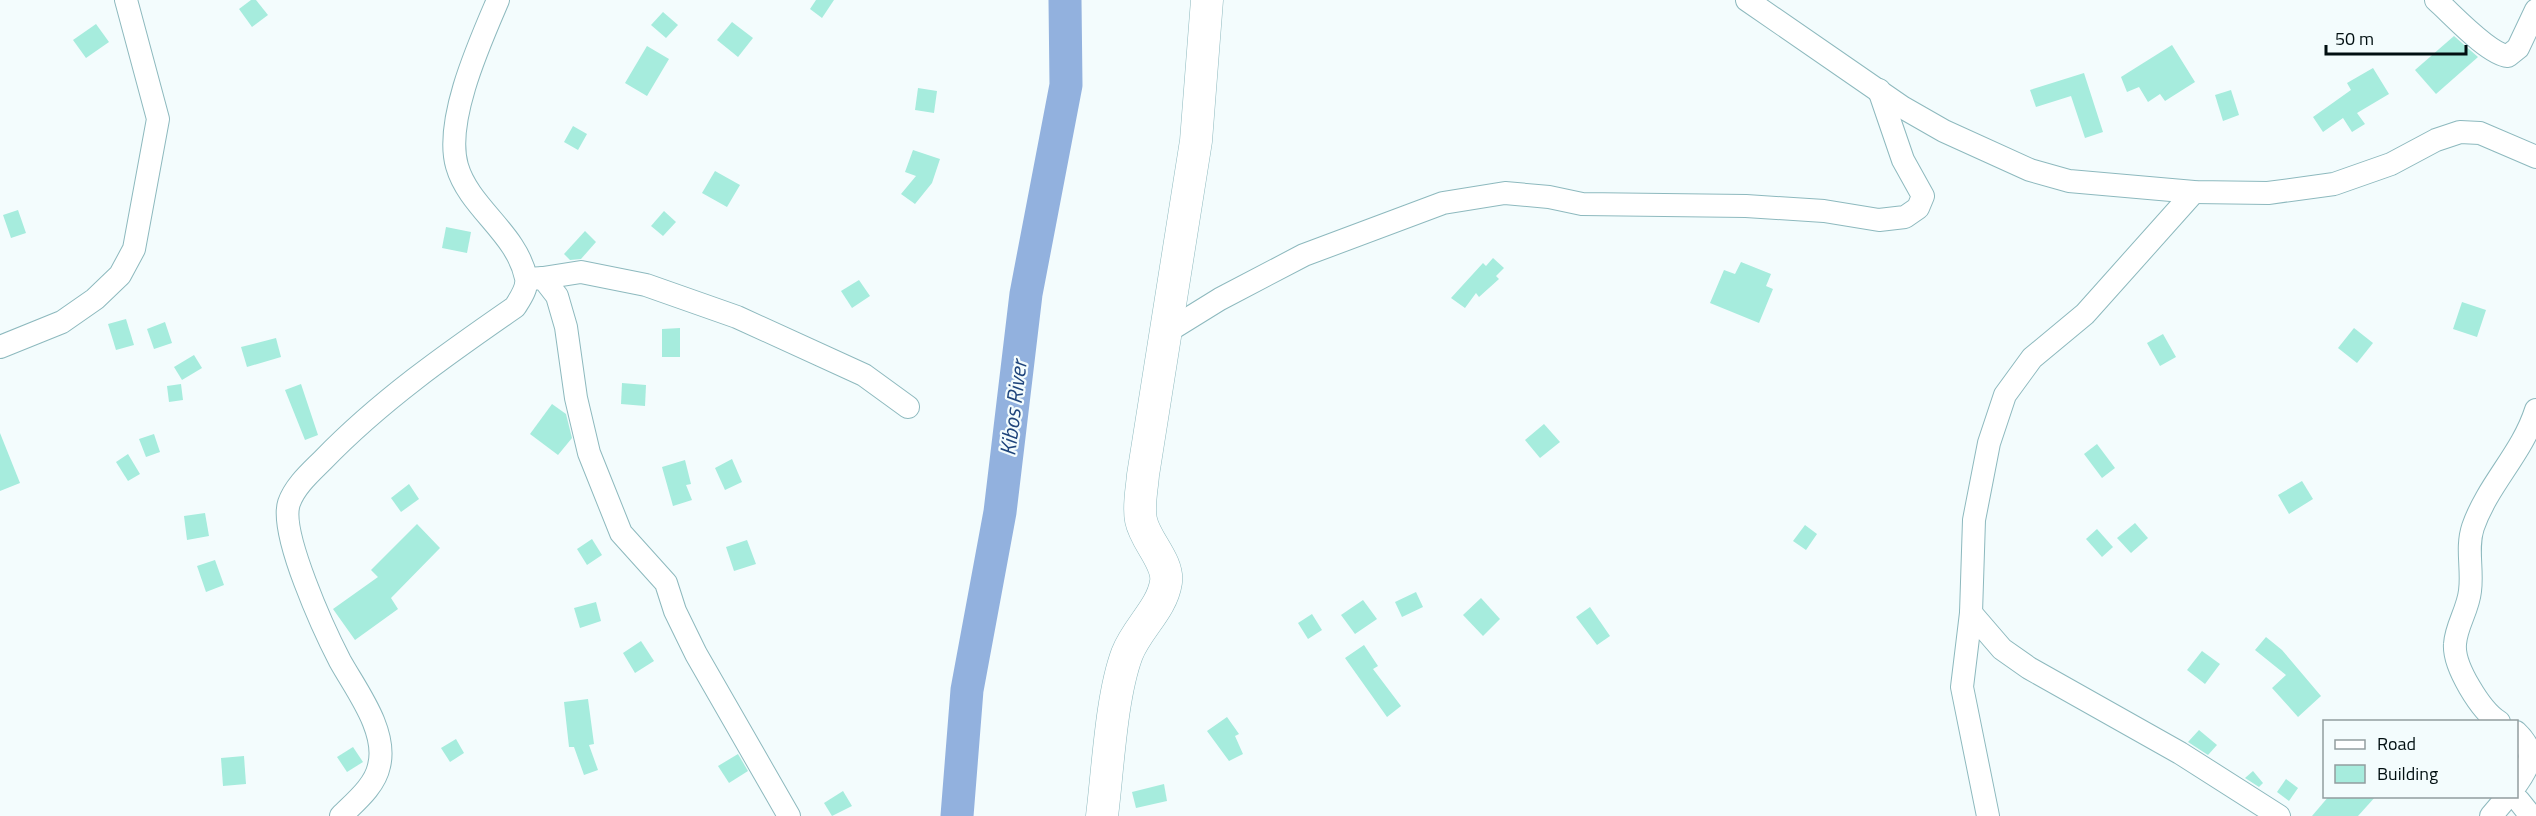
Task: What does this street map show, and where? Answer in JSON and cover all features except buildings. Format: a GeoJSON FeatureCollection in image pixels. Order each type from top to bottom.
{"type":"FeatureCollection","features":[{"type":"Feature","properties":{"kind":"main road"},"geometry":{"type":"LineString","coordinates":[[1101,816],[1117,698],[1127,654],[1140,627],[1161,599],[1167,580],[1161,559],[1147,541],[1141,518],[1143,475],[1196,141],[1207,0]]}},
{"type":"Feature","properties":{"kind":"street"},"geometry":{"type":"LineString","coordinates":[[0,347],[62,322],[95,299],[120,275],[134,249],[158,119],[126,0]]}},
{"type":"Feature","properties":{"kind":"street"},"geometry":{"type":"LineString","coordinates":[[498,0],[457,111],[453,139],[457,166],[468,189],[535,278],[557,296],[566,327],[576,398],[589,453],[621,533],[666,583],[675,611],[691,646],[789,816]]}},
{"type":"Feature","properties":{"kind":"street"},"geometry":{"type":"LineString","coordinates":[[1747,0],[1879,90],[1944,131],[2030,170],[2069,181],[2194,192],[2268,193],[2334,184],[2391,164],[2436,140],[2460,132],[2480,133],[2536,157]]}},
{"type":"Feature","properties":{"kind":"street"},"geometry":{"type":"LineString","coordinates":[[2436,0],[2502,56],[2508,56],[2518,48],[2536,10]]}},
{"type":"Feature","properties":{"kind":"street"},"geometry":{"type":"LineString","coordinates":[[1165,333],[1220,299],[1304,255],[1443,203],[1505,193],[1549,197],[1582,204],[1746,206],[1824,211],[1880,220],[1905,217],[1918,208],[1923,196],[1903,160],[1879,90]]}},
{"type":"Feature","properties":{"kind":"street"},"geometry":{"type":"LineString","coordinates":[[1989,816],[1962,687],[1971,613],[1974,520],[1989,443],[2005,395],[2032,358],[2085,314],[2141,255],[2194,192]]}},
{"type":"Feature","properties":{"kind":"street"},"geometry":{"type":"LineString","coordinates":[[341,816],[367,790],[380,767],[381,746],[371,719],[333,647],[293,548],[287,520],[289,504],[299,485],[334,449],[402,388],[515,307],[535,278],[581,272],[646,285],[727,313],[809,348],[864,375],[908,407]]}},
{"type":"Feature","properties":{"kind":"street"},"geometry":{"type":"LineString","coordinates":[[2496,720],[2490,716],[2475,696],[2457,659],[2454,646],[2470,591],[2470,545],[2474,527],[2498,476],[2520,449],[2536,410]]}},
{"type":"Feature","properties":{"kind":"street"},"geometry":{"type":"LineString","coordinates":[[1971,613],[2002,649],[2029,668],[2180,753],[2278,816]]}},
{"type":"Feature","properties":{"kind":"street"},"geometry":{"type":"LineString","coordinates":[[2491,816],[2519,800],[2533,753],[2529,741],[2518,733]]}},
{"type":"Feature","properties":{"kind":"waterway","name":"Kibos River"},"geometry":{"type":"LineString","coordinates":[[957,816],[967,690],[1000,512],[1026,294],[1066,85],[1065,0]]}}]}
